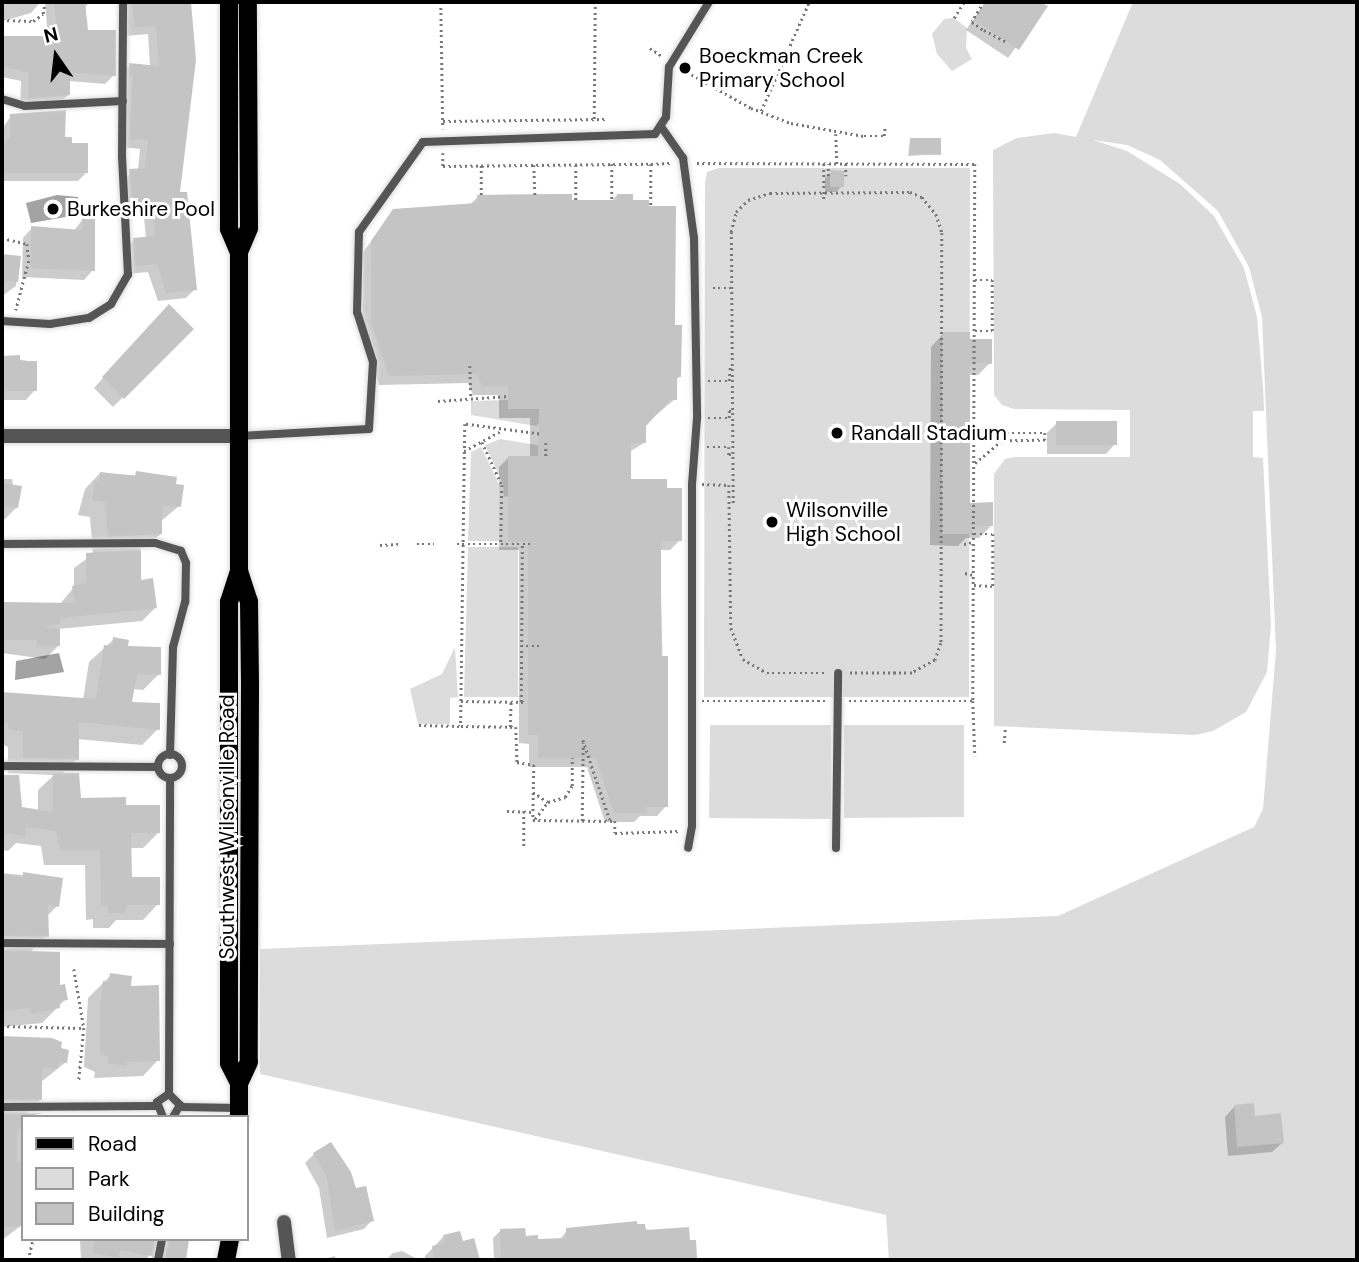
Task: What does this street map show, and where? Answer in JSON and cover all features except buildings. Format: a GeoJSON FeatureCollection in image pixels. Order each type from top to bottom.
{"type":"FeatureCollection","features":[{"type":"Feature","properties":{"kind":"main road","name":"Southwest Wilsonville Road"},"geometry":{"type":"LineString","coordinates":[[229,2],[229,229],[239,252]]}},
{"type":"Feature","properties":{"kind":"main road","name":"Southwest Wilsonville Road"},"geometry":{"type":"LineString","coordinates":[[239,1112],[239,1083],[249,1062],[250,601],[239,571],[239,252],[249,228],[248,2]]}},
{"type":"Feature","properties":{"kind":"main road"},"geometry":{"type":"LineString","coordinates":[[226,1260],[230,1241]]}},
{"type":"Feature","properties":{"kind":"street"},"geometry":{"type":"LineString","coordinates":[[2,436],[239,436]]}},
{"type":"Feature","properties":{"kind":"street"},"geometry":{"type":"LineString","coordinates":[[285,1222],[289,1260]]}},
{"type":"Feature","properties":{"kind":"lane"},"geometry":{"type":"LineString","coordinates":[[2,321],[50,324],[89,318],[122,291],[129,255],[122,2]]}},
{"type":"Feature","properties":{"kind":"lane"},"geometry":{"type":"LineString","coordinates":[[688,848],[692,701],[692,484],[697,447],[694,238],[683,163],[662,128],[666,76],[671,62],[709,2]]}},
{"type":"Feature","properties":{"kind":"lane"},"geometry":{"type":"LineString","coordinates":[[2,99],[25,106],[123,101]]}},
{"type":"Feature","properties":{"kind":"lane"},"geometry":{"type":"LineString","coordinates":[[239,436],[369,429],[373,362],[357,312],[359,232],[423,142],[646,136],[662,128]]}},
{"type":"Feature","properties":{"kind":"lane"},"geometry":{"type":"LineString","coordinates":[[2,544],[155,543],[181,551],[186,563],[185,602],[173,647],[170,755],[181,767],[170,778],[169,1094],[180,1107],[239,1112]]}},
{"type":"Feature","properties":{"kind":"lane"},"geometry":{"type":"LineString","coordinates":[[836,848],[838,673]]}},
{"type":"Feature","properties":{"kind":"lane"},"geometry":{"type":"LineString","coordinates":[[158,767],[161,759],[170,755]]}},
{"type":"Feature","properties":{"kind":"lane"},"geometry":{"type":"LineString","coordinates":[[2,766],[158,767],[170,778]]}},
{"type":"Feature","properties":{"kind":"lane"},"geometry":{"type":"LineString","coordinates":[[2,943],[170,944]]}},
{"type":"Feature","properties":{"kind":"lane"},"geometry":{"type":"LineString","coordinates":[[156,1106],[159,1099],[169,1094]]}},
{"type":"Feature","properties":{"kind":"lane"},"geometry":{"type":"LineString","coordinates":[[2,1107],[156,1106]]}},
{"type":"Feature","properties":{"kind":"lane"},"geometry":{"type":"LineString","coordinates":[[156,1106],[162,1115]]}},
{"type":"Feature","properties":{"kind":"lane"},"geometry":{"type":"LineString","coordinates":[[174,1115],[180,1107]]}},
{"type":"Feature","properties":{"kind":"lane"},"geometry":{"type":"LineString","coordinates":[[159,1260],[162,1241]]}},
{"type":"Feature","properties":{"kind":"path"},"geometry":{"type":"LineString","coordinates":[[2,20],[33,21],[43,15],[45,2]]}},
{"type":"Feature","properties":{"kind":"path"},"geometry":{"type":"LineString","coordinates":[[441,2],[443,166],[975,164],[975,756]]}},
{"type":"Feature","properties":{"kind":"path"},"geometry":{"type":"LineString","coordinates":[[594,119],[595,2]]}},
{"type":"Feature","properties":{"kind":"path"},"geometry":{"type":"LineString","coordinates":[[760,112],[808,2]]}},
{"type":"Feature","properties":{"kind":"path"},"geometry":{"type":"LineString","coordinates":[[954,18],[964,2]]}},
{"type":"Feature","properties":{"kind":"path"},"geometry":{"type":"LineString","coordinates":[[984,2],[972,22],[1005,41]]}},
{"type":"Feature","properties":{"kind":"path"},"geometry":{"type":"LineString","coordinates":[[650,48],[760,112],[836,134],[884,136],[885,126]]}},
{"type":"Feature","properties":{"kind":"path"},"geometry":{"type":"LineString","coordinates":[[443,121],[607,118]]}},
{"type":"Feature","properties":{"kind":"path"},"geometry":{"type":"LineString","coordinates":[[836,134],[837,164]]}},
{"type":"Feature","properties":{"kind":"path"},"geometry":{"type":"LineString","coordinates":[[576,164],[576,200]]}},
{"type":"Feature","properties":{"kind":"path"},"geometry":{"type":"LineString","coordinates":[[612,164],[612,200]]}},
{"type":"Feature","properties":{"kind":"path"},"geometry":{"type":"LineString","coordinates":[[651,164],[651,206]]}},
{"type":"Feature","properties":{"kind":"path"},"geometry":{"type":"LineString","coordinates":[[826,164],[828,176]]}},
{"type":"Feature","properties":{"kind":"path"},"geometry":{"type":"LineString","coordinates":[[824,200],[826,164]]}},
{"type":"Feature","properties":{"kind":"path"},"geometry":{"type":"LineString","coordinates":[[846,164],[846,176]]}},
{"type":"Feature","properties":{"kind":"path"},"geometry":{"type":"LineString","coordinates":[[481,165],[481,195]]}},
{"type":"Feature","properties":{"kind":"path"},"geometry":{"type":"LineString","coordinates":[[534,165],[535,195]]}},
{"type":"Feature","properties":{"kind":"path"},"geometry":{"type":"LineString","coordinates":[[824,193],[916,194],[930,205],[942,233],[939,653],[928,666],[912,673],[767,673],[743,659],[732,628],[732,226],[741,205],[764,194],[824,193]]}},
{"type":"Feature","properties":{"kind":"path"},"geometry":{"type":"LineString","coordinates":[[2,238],[27,244],[29,261],[14,320]]}},
{"type":"Feature","properties":{"kind":"path"},"geometry":{"type":"LineString","coordinates":[[975,280],[992,280],[992,331],[975,331]]}},
{"type":"Feature","properties":{"kind":"path"},"geometry":{"type":"LineString","coordinates":[[713,288],[731,288]]}},
{"type":"Feature","properties":{"kind":"path"},"geometry":{"type":"LineString","coordinates":[[694,382],[729,381],[731,364]]}},
{"type":"Feature","properties":{"kind":"path"},"geometry":{"type":"LineString","coordinates":[[470,366],[471,396]]}},
{"type":"Feature","properties":{"kind":"path"},"geometry":{"type":"LineString","coordinates":[[438,401],[471,396],[508,396]]}},
{"type":"Feature","properties":{"kind":"path"},"geometry":{"type":"LineString","coordinates":[[697,418],[729,418],[729,411],[734,411]]}},
{"type":"Feature","properties":{"kind":"path"},"geometry":{"type":"LineString","coordinates":[[461,726],[460,544],[465,424],[539,433]]}},
{"type":"Feature","properties":{"kind":"path"},"geometry":{"type":"LineString","coordinates":[[464,452],[503,430]]}},
{"type":"Feature","properties":{"kind":"path"},"geometry":{"type":"LineString","coordinates":[[974,432],[1045,433],[1045,440],[1002,441],[974,465]]}},
{"type":"Feature","properties":{"kind":"path"},"geometry":{"type":"LineString","coordinates":[[482,442],[502,485],[501,544]]}},
{"type":"Feature","properties":{"kind":"path"},"geometry":{"type":"LineString","coordinates":[[546,443],[546,456]]}},
{"type":"Feature","properties":{"kind":"path"},"geometry":{"type":"LineString","coordinates":[[697,447],[729,447],[729,455],[734,455]]}},
{"type":"Feature","properties":{"kind":"path"},"geometry":{"type":"LineString","coordinates":[[692,484],[729,485],[733,503]]}},
{"type":"Feature","properties":{"kind":"path"},"geometry":{"type":"LineString","coordinates":[[502,499],[508,499]]}},
{"type":"Feature","properties":{"kind":"path"},"geometry":{"type":"LineString","coordinates":[[974,534],[993,534],[993,586],[974,585]]}},
{"type":"Feature","properties":{"kind":"path"},"geometry":{"type":"LineString","coordinates":[[964,544],[974,542]]}},
{"type":"Feature","properties":{"kind":"path"},"geometry":{"type":"LineString","coordinates":[[380,545],[398,544]]}},
{"type":"Feature","properties":{"kind":"path"},"geometry":{"type":"LineString","coordinates":[[418,544],[434,544]]}},
{"type":"Feature","properties":{"kind":"path"},"geometry":{"type":"LineString","coordinates":[[460,544],[532,544]]}},
{"type":"Feature","properties":{"kind":"path"},"geometry":{"type":"LineString","coordinates":[[521,702],[522,544]]}},
{"type":"Feature","properties":{"kind":"path"},"geometry":{"type":"LineString","coordinates":[[965,573],[974,575]]}},
{"type":"Feature","properties":{"kind":"path"},"geometry":{"type":"LineString","coordinates":[[522,646],[540,646]]}},
{"type":"Feature","properties":{"kind":"path"},"geometry":{"type":"LineString","coordinates":[[461,701],[527,702]]}},
{"type":"Feature","properties":{"kind":"path"},"geometry":{"type":"LineString","coordinates":[[692,701],[838,701]]}},
{"type":"Feature","properties":{"kind":"path"},"geometry":{"type":"LineString","coordinates":[[865,701],[974,701]]}},
{"type":"Feature","properties":{"kind":"path"},"geometry":{"type":"LineString","coordinates":[[510,727],[511,702]]}},
{"type":"Feature","properties":{"kind":"path"},"geometry":{"type":"LineString","coordinates":[[419,725],[516,726],[517,762],[534,765],[533,820]]}},
{"type":"Feature","properties":{"kind":"path"},"geometry":{"type":"LineString","coordinates":[[1004,727],[1004,743]]}},
{"type":"Feature","properties":{"kind":"path"},"geometry":{"type":"LineString","coordinates":[[582,821],[583,740],[611,821]]}},
{"type":"Feature","properties":{"kind":"path"},"geometry":{"type":"LineString","coordinates":[[533,820],[548,802],[568,794],[572,758]]}},
{"type":"Feature","properties":{"kind":"path"},"geometry":{"type":"LineString","coordinates":[[533,792],[548,802]]}},
{"type":"Feature","properties":{"kind":"path"},"geometry":{"type":"LineString","coordinates":[[507,811],[533,811]]}},
{"type":"Feature","properties":{"kind":"path"},"geometry":{"type":"LineString","coordinates":[[524,811],[524,848]]}},
{"type":"Feature","properties":{"kind":"path"},"geometry":{"type":"LineString","coordinates":[[533,820],[615,821],[615,833],[670,833],[680,830],[682,824]]}},
{"type":"Feature","properties":{"kind":"path"},"geometry":{"type":"LineString","coordinates":[[74,969],[84,1028],[79,1080]]}},
{"type":"Feature","properties":{"kind":"path"},"geometry":{"type":"LineString","coordinates":[[2,1026],[84,1028]]}},
{"type":"Feature","properties":{"kind":"path"},"geometry":{"type":"LineString","coordinates":[[27,1260],[32,1241]]}},
{"type":"Feature","properties":{"kind":"green space"},"geometry":{"type":"Polygon","coordinates":[[[1133,2],[1357,2],[1357,1260],[889,1260],[886,1215],[260,1074],[260,949],[1058,916],[1254,827],[1263,809],[1276,650],[1262,317],[1249,267],[1218,211],[1160,160],[1127,145],[1093,140],[1127,151],[1180,184],[1214,216],[1244,268],[1257,317],[1263,386],[1264,411],[1253,411],[1253,457],[1263,458],[1271,626],[1267,672],[1246,712],[1213,731],[1195,735],[994,726],[994,474],[1005,459],[1015,457],[1130,457],[1130,410],[1014,409],[1002,405],[994,395],[993,150],[1017,138],[1054,133],[1076,137],[1133,2]]]}},
{"type":"Feature","properties":{"kind":"green space"},"geometry":{"type":"Polygon","coordinates":[[[954,18],[967,28],[966,48],[972,59],[952,71],[937,54],[932,34],[944,19],[954,18]]]}},
{"type":"Feature","properties":{"kind":"green space","name":"Randall Stadium"},"geometry":{"type":"Polygon","coordinates":[[[719,168],[970,168],[969,697],[704,697],[705,183],[707,172],[719,168]]]}},
{"type":"Feature","properties":{"kind":"green space"},"geometry":{"type":"Polygon","coordinates":[[[508,400],[509,409],[554,409],[536,426],[471,415],[471,401],[508,400]]]}},
{"type":"Feature","properties":{"kind":"green space"},"geometry":{"type":"Polygon","coordinates":[[[500,439],[543,446],[543,456],[508,456],[508,496],[504,497],[503,484],[485,445],[500,439]]]}},
{"type":"Feature","properties":{"kind":"green space"},"geometry":{"type":"Polygon","coordinates":[[[481,447],[499,484],[499,541],[468,541],[471,452],[481,447]]]}},
{"type":"Feature","properties":{"kind":"green space"},"geometry":{"type":"Polygon","coordinates":[[[468,547],[518,547],[518,697],[464,697],[468,547]]]}},
{"type":"Feature","properties":{"kind":"green space"},"geometry":{"type":"Polygon","coordinates":[[[455,647],[458,697],[450,698],[450,724],[418,724],[410,689],[442,674],[455,647]]]}},
{"type":"Feature","properties":{"kind":"green space"},"geometry":{"type":"Polygon","coordinates":[[[710,725],[831,725],[831,819],[709,818],[710,725]]]}},
{"type":"Feature","properties":{"kind":"green space"},"geometry":{"type":"Polygon","coordinates":[[[844,725],[964,725],[964,817],[844,818],[844,725]]]}},
{"type":"Feature","properties":{"kind":"shaded area","name":"Burkeshire Pool"},"geometry":{"type":"Polygon","coordinates":[[[57,195],[78,197],[77,215],[31,223],[26,203],[57,195]]]}},
{"type":"Feature","properties":{"kind":"shaded area"},"geometry":{"type":"Polygon","coordinates":[[[59,653],[64,672],[15,680],[16,661],[59,653]]]}},
{"type":"Feature","properties":{"kind":"place","name":"Boeckman Creek Primary School"},"geometry":{"type":"Point","coordinates":[685,68]}},
{"type":"Feature","properties":{"kind":"place","name":"Burkeshire Pool"},"geometry":{"type":"Point","coordinates":[53,209]}},
{"type":"Feature","properties":{"kind":"place","name":"Randall Stadium"},"geometry":{"type":"Point","coordinates":[837,433]}},
{"type":"Feature","properties":{"kind":"place","name":"Wilsonville High School"},"geometry":{"type":"Point","coordinates":[772,522]}}]}
